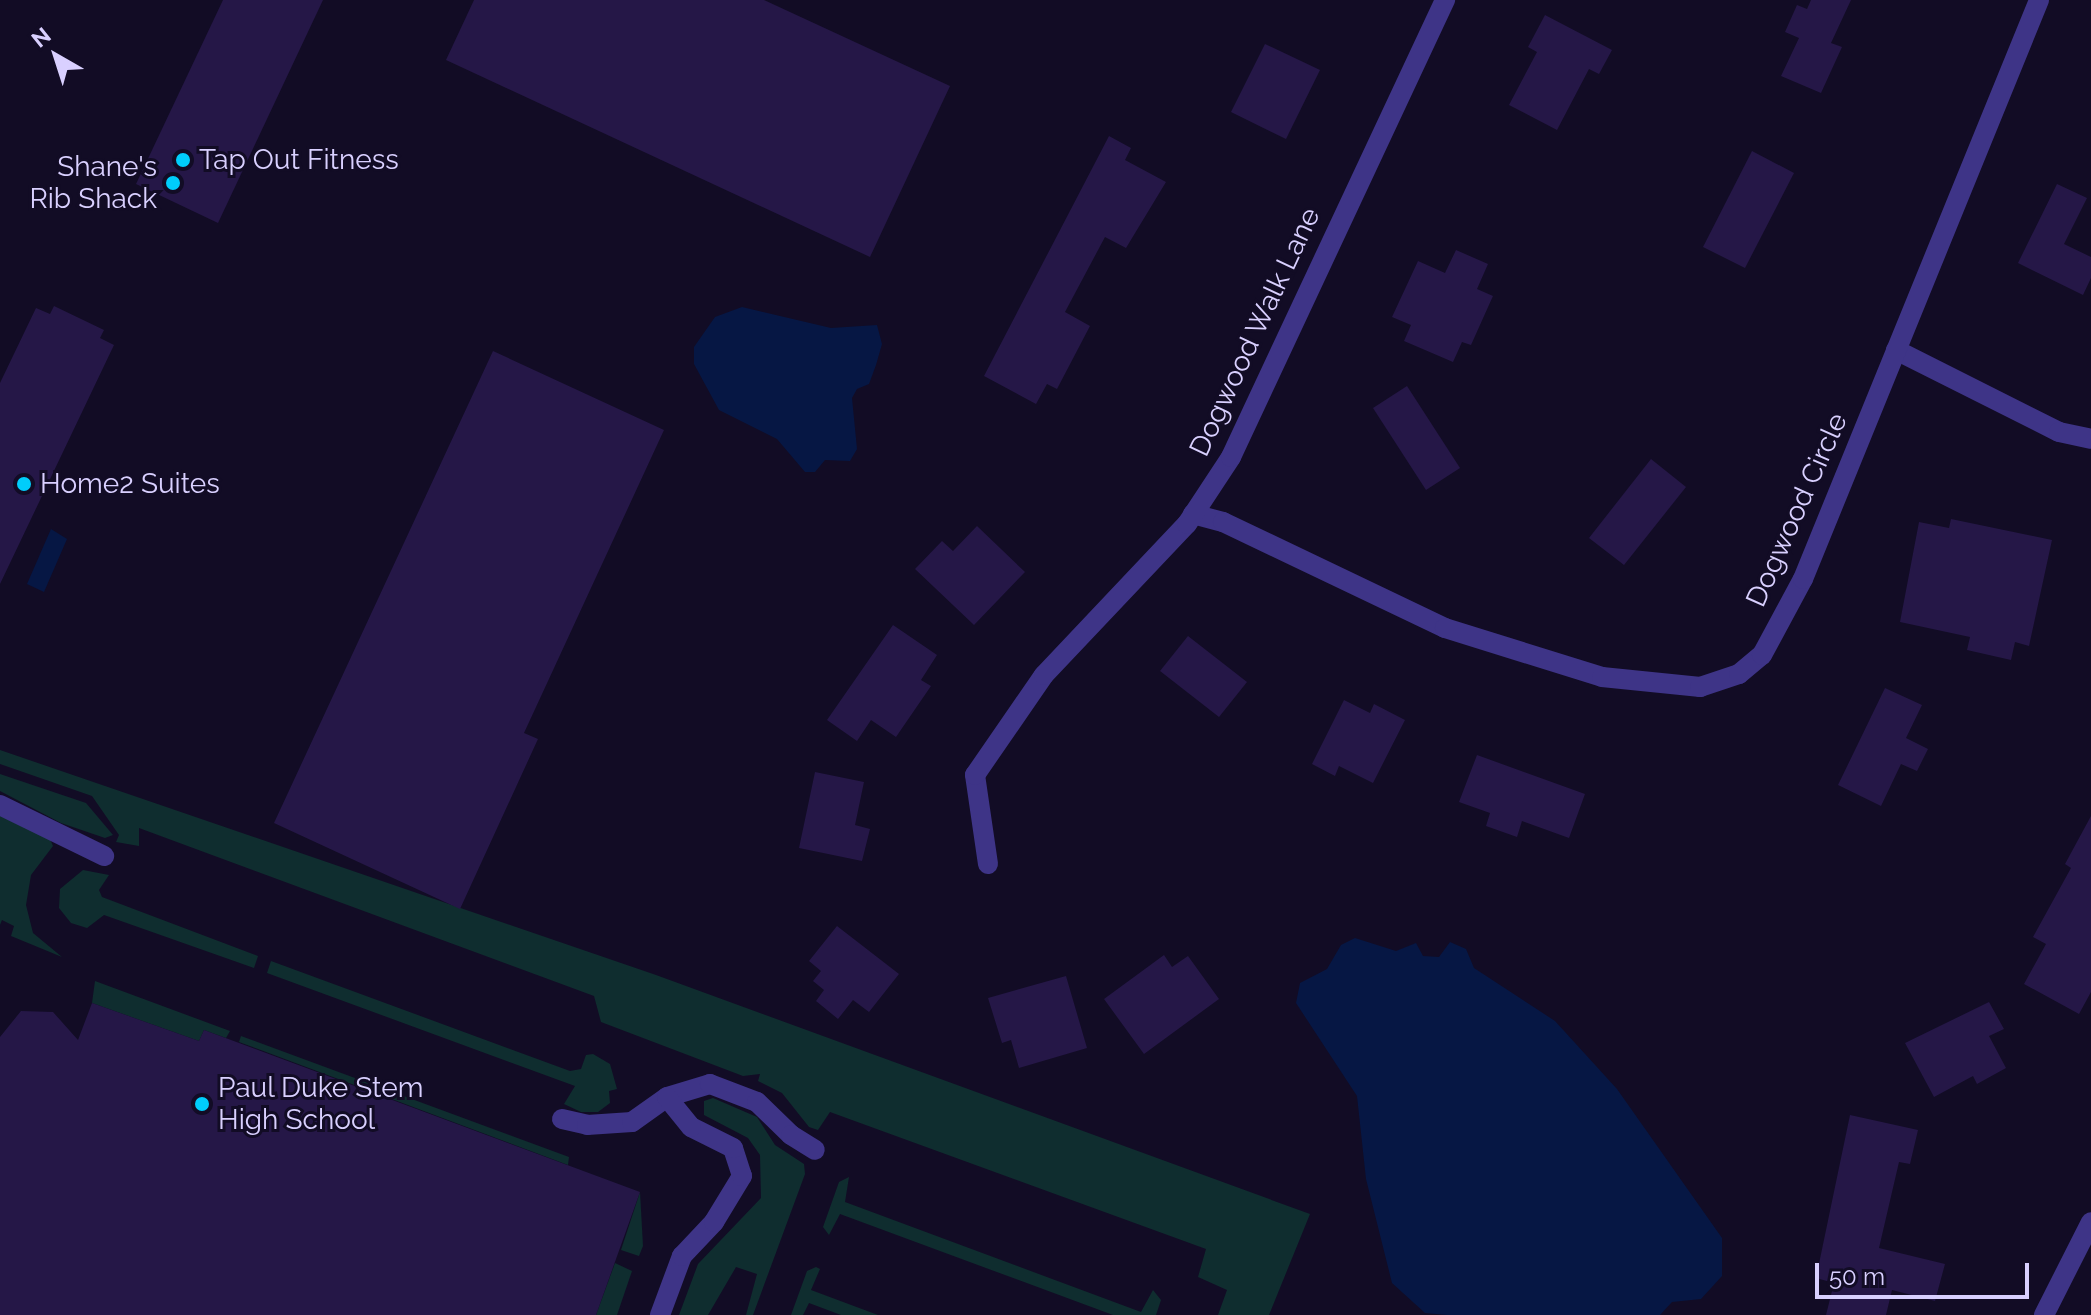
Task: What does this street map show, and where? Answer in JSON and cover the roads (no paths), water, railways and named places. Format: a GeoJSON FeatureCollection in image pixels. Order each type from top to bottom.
{"type":"FeatureCollection","features":[{"type":"Feature","properties":{"kind":"street","name":"Dogwood Walk Lane"},"geometry":{"type":"LineString","coordinates":[[988,864],[975,775],[1044,675],[1193,514],[1231,457],[1445,0]]}},
{"type":"Feature","properties":{"kind":"street","name":"Dogwood Circle"},"geometry":{"type":"LineString","coordinates":[[1193,514],[1223,522],[1445,628],[1602,677],[1700,687],[1739,674],[1762,655],[1803,579],[2039,0]]}},
{"type":"Feature","properties":{"kind":"street"},"geometry":{"type":"LineString","coordinates":[[1896,350],[2059,432],[2091,439]]}},
{"type":"Feature","properties":{"kind":"street"},"geometry":{"type":"LineString","coordinates":[[0,805],[104,856]]}},
{"type":"Feature","properties":{"kind":"street"},"geometry":{"type":"LineString","coordinates":[[562,1119],[587,1125],[632,1122],[667,1097],[710,1084],[757,1102],[791,1135],[815,1150]]}},
{"type":"Feature","properties":{"kind":"street"},"geometry":{"type":"LineString","coordinates":[[660,1315],[682,1256],[714,1222],[742,1176],[733,1148],[691,1127],[667,1097]]}},
{"type":"Feature","properties":{"kind":"street"},"geometry":{"type":"LineString","coordinates":[[2044,1315],[2091,1222]]}},
{"type":"Feature","properties":{"kind":"water"},"geometry":{"type":"Polygon","coordinates":[[[742,307],[831,328],[877,325],[882,344],[876,365],[869,384],[857,389],[852,398],[857,449],[850,461],[825,460],[815,472],[805,472],[777,439],[719,410],[694,364],[694,347],[715,317],[742,307]]]}},
{"type":"Feature","properties":{"kind":"water"},"geometry":{"type":"Polygon","coordinates":[[[51,529],[67,539],[44,592],[27,584],[51,529]]]}},
{"type":"Feature","properties":{"kind":"water"},"geometry":{"type":"Polygon","coordinates":[[[1355,938],[1396,951],[1416,943],[1423,956],[1439,957],[1450,942],[1466,949],[1474,968],[1555,1021],[1617,1089],[1722,1238],[1722,1276],[1701,1299],[1672,1302],[1660,1315],[1447,1315],[1425,1313],[1392,1283],[1366,1179],[1357,1096],[1296,1003],[1300,983],[1327,969],[1341,945],[1355,938]]]}},
{"type":"Feature","properties":{"kind":"place","name":"Tap Out Fitness"},"geometry":{"type":"Point","coordinates":[183,160]}},
{"type":"Feature","properties":{"kind":"place","name":"Shane's Rib Shack"},"geometry":{"type":"Point","coordinates":[173,183]}},
{"type":"Feature","properties":{"kind":"place","name":"Home2 Suites"},"geometry":{"type":"Point","coordinates":[24,484]}},
{"type":"Feature","properties":{"kind":"place","name":"Paul Duke Stem High School"},"geometry":{"type":"Point","coordinates":[202,1104]}}]}
